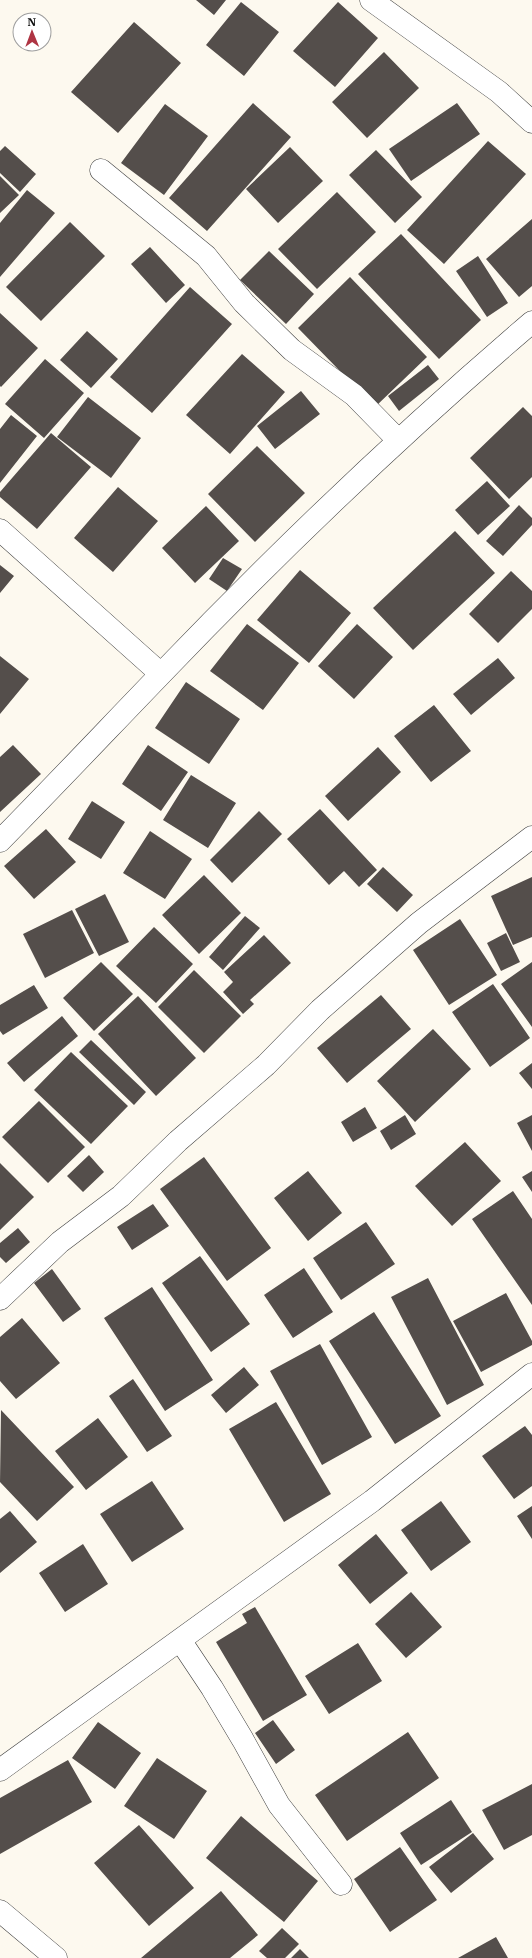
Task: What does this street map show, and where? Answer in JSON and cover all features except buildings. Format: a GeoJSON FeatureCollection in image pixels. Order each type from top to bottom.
{"type":"FeatureCollection","features":[{"type":"Feature","properties":{"kind":"street"},"geometry":{"type":"LineString","coordinates":[[371,0],[499,92],[532,122]]}},
{"type":"Feature","properties":{"kind":"street"},"geometry":{"type":"LineString","coordinates":[[101,170],[206,256],[244,303],[292,350],[354,395],[398,440]]}},
{"type":"Feature","properties":{"kind":"street"},"geometry":{"type":"LineString","coordinates":[[0,841],[82,758],[161,674],[289,545],[398,440],[529,330]]}},
{"type":"Feature","properties":{"kind":"street"},"geometry":{"type":"LineString","coordinates":[[0,530],[161,674]]}},
{"type":"Feature","properties":{"kind":"street"},"geometry":{"type":"LineString","coordinates":[[0,1300],[60,1242],[121,1196],[178,1141],[266,1065],[320,1010],[419,923],[532,837]]}},
{"type":"Feature","properties":{"kind":"street"},"geometry":{"type":"LineString","coordinates":[[0,1770],[372,1501],[532,1374]]}},
{"type":"Feature","properties":{"kind":"street"},"geometry":{"type":"LineString","coordinates":[[180,1640],[212,1688],[243,1740],[278,1805],[341,1884]]}},
{"type":"Feature","properties":{"kind":"street"},"geometry":{"type":"LineString","coordinates":[[0,1911],[56,1958]]}}]}
